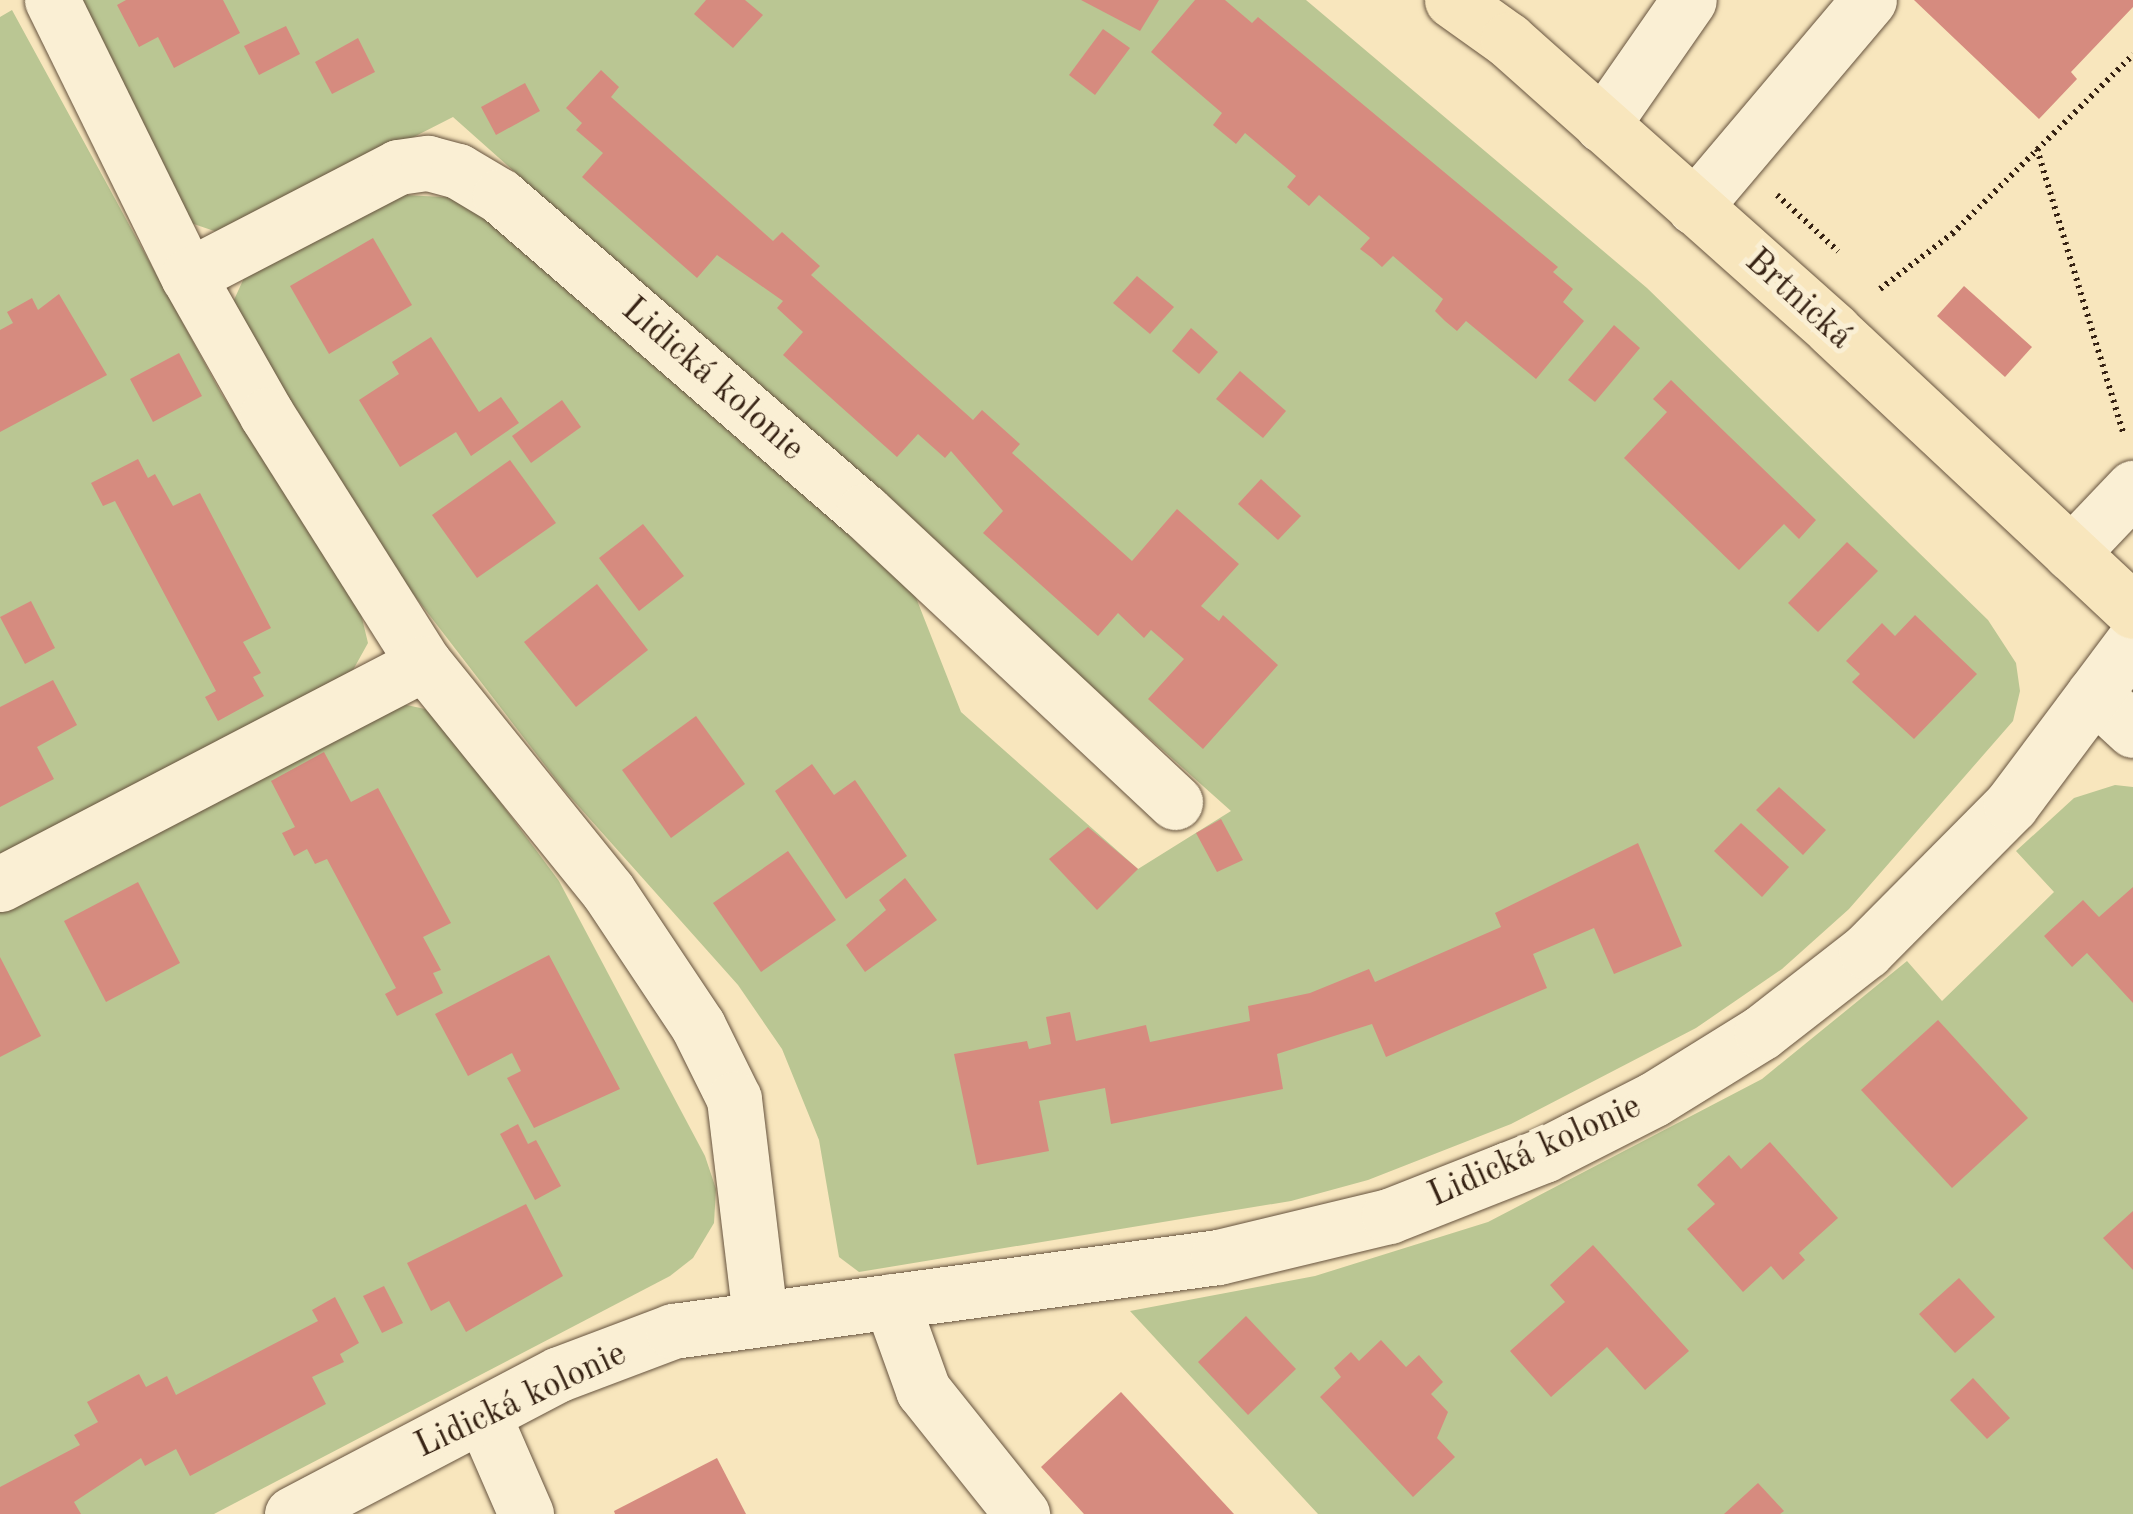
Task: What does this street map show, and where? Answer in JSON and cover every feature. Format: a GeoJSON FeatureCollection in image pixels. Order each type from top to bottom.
{"type":"FeatureCollection","features":[{"type":"Feature","properties":{"kind":"main road","name":"Brtnická"},"geometry":{"type":"LineString","coordinates":[[1452,0],[1694,207],[2133,612]]}},
{"type":"Feature","properties":{"kind":"street"},"geometry":{"type":"LineString","coordinates":[[52,0],[188,276],[266,415],[424,663],[608,891],[698,1026],[734,1099],[760,1317]]}},
{"type":"Feature","properties":{"kind":"street"},"geometry":{"type":"LineString","coordinates":[[1602,125],[1689,0]]}},
{"type":"Feature","properties":{"kind":"street"},"geometry":{"type":"LineString","coordinates":[[1694,207],[1869,0]]}},
{"type":"Feature","properties":{"kind":"street","name":"Lidická kolonie"},"geometry":{"type":"LineString","coordinates":[[188,276],[398,167],[428,163],[458,171],[500,196],[864,511],[1175,802]]}},
{"type":"Feature","properties":{"kind":"street"},"geometry":{"type":"LineString","coordinates":[[2071,553],[2124,498]]}},
{"type":"Feature","properties":{"kind":"street","name":"Lidická kolonie"},"geometry":{"type":"LineString","coordinates":[[292,1514],[559,1374],[673,1332],[1218,1256],[1390,1216],[1544,1156],[1654,1099],[1762,1032],[1866,951],[2011,805],[2113,712],[2133,642]]}},
{"type":"Feature","properties":{"kind":"street"},"geometry":{"type":"LineString","coordinates":[[0,884],[424,663]]}},
{"type":"Feature","properties":{"kind":"street"},"geometry":{"type":"LineString","coordinates":[[891,1301],[922,1390],[1022,1514]]}},
{"type":"Feature","properties":{"kind":"street"},"geometry":{"type":"LineString","coordinates":[[483,1415],[526,1514]]}},
{"type":"Feature","properties":{"kind":"path"},"geometry":{"type":"LineString","coordinates":[[1880,290],[1952,234],[2133,55]]}},
{"type":"Feature","properties":{"kind":"path"},"geometry":{"type":"LineString","coordinates":[[2037,149],[2124,434],[2124,498]]}},
{"type":"Feature","properties":{"kind":"green space"},"geometry":{"type":"Polygon","coordinates":[[[76,0],[1306,0],[1647,288],[1988,620],[2016,663],[2020,691],[2013,721],[1849,909],[1782,969],[1696,1028],[1511,1124],[1368,1180],[1291,1201],[859,1272],[839,1257],[819,1140],[782,1049],[738,985],[564,790],[407,586],[294,414],[233,302],[244,278],[372,206],[405,195],[461,198],[911,585],[961,712],[1138,869],[1231,811],[453,117],[223,234],[185,221],[76,0]]]}},
{"type":"Feature","properties":{"kind":"green space"},"geometry":{"type":"Polygon","coordinates":[[[12,10],[221,393],[361,614],[368,643],[353,670],[0,856],[0,17],[12,10]]]}},
{"type":"Feature","properties":{"kind":"green space"},"geometry":{"type":"Polygon","coordinates":[[[402,704],[425,709],[448,732],[559,881],[705,1156],[716,1189],[714,1223],[693,1258],[670,1276],[214,1514],[0,1514],[0,905],[402,704]]]}},
{"type":"Feature","properties":{"kind":"green space"},"geometry":{"type":"Polygon","coordinates":[[[2115,785],[2133,787],[2133,1514],[1318,1514],[1130,1311],[1315,1276],[1488,1222],[1762,1079],[1907,961],[1942,1001],[2054,892],[2016,851],[2074,798],[2115,785]]]}},
{"type":"Feature","properties":{"kind":"building"},"geometry":{"type":"Polygon","coordinates":[[[126,0],[223,0],[240,33],[174,68],[158,37],[139,47],[117,5],[126,0]]]}},
{"type":"Feature","properties":{"kind":"building"},"geometry":{"type":"Polygon","coordinates":[[[706,0],[745,0],[763,15],[733,48],[694,14],[706,0]]]}},
{"type":"Feature","properties":{"kind":"building"},"geometry":{"type":"Polygon","coordinates":[[[1081,0],[1159,0],[1140,31],[1081,0]]]}},
{"type":"Feature","properties":{"kind":"building"},"geometry":{"type":"Polygon","coordinates":[[[1195,0],[1225,0],[1252,23],[1258,17],[1558,267],[1553,272],[1573,289],[1563,302],[1584,321],[1536,379],[1466,321],[1457,331],[1445,321],[1435,311],[1443,299],[1393,256],[1382,267],[1360,249],[1370,238],[1319,195],[1309,206],[1287,187],[1296,176],[1245,133],[1236,144],[1213,125],[1222,113],[1151,52],[1195,0]]]}},
{"type":"Feature","properties":{"kind":"building"},"geometry":{"type":"Polygon","coordinates":[[[1914,0],[2133,0],[2133,7],[2071,72],[2077,79],[2039,119],[1914,0]]]}},
{"type":"Feature","properties":{"kind":"building"},"geometry":{"type":"Polygon","coordinates":[[[286,26],[300,54],[259,75],[244,46],[286,26]]]}},
{"type":"Feature","properties":{"kind":"building"},"geometry":{"type":"Polygon","coordinates":[[[1103,29],[1130,48],[1095,95],[1069,75],[1103,29]]]}},
{"type":"Feature","properties":{"kind":"building"},"geometry":{"type":"Polygon","coordinates":[[[358,38],[375,72],[332,94],[315,62],[358,38]]]}},
{"type":"Feature","properties":{"kind":"building"},"geometry":{"type":"Polygon","coordinates":[[[601,70],[619,87],[611,97],[773,241],[782,232],[820,266],[811,275],[973,420],[982,410],[1020,444],[1012,453],[1132,561],[1177,509],[1239,564],[1201,606],[1219,621],[1223,615],[1278,665],[1203,749],[1148,699],[1184,659],[1151,630],[1144,638],[1118,613],[1098,636],[983,533],[1003,511],[951,451],[945,458],[918,434],[897,457],[783,355],[803,332],[777,308],[783,301],[717,255],[697,278],[582,177],[603,153],[576,130],[582,123],[566,108],[601,70]]]}},
{"type":"Feature","properties":{"kind":"building"},"geometry":{"type":"Polygon","coordinates":[[[525,83],[540,111],[496,135],[481,107],[525,83]]]}},
{"type":"Feature","properties":{"kind":"building"},"geometry":{"type":"Polygon","coordinates":[[[373,238],[412,305],[329,354],[290,286],[373,238]]]}},
{"type":"Feature","properties":{"kind":"building"},"geometry":{"type":"Polygon","coordinates":[[[1137,276],[1174,307],[1150,334],[1113,303],[1137,276]]]}},
{"type":"Feature","properties":{"kind":"building"},"geometry":{"type":"Polygon","coordinates":[[[1964,286],[2032,347],[2005,377],[1937,316],[1964,286]]]}},
{"type":"Feature","properties":{"kind":"building"},"geometry":{"type":"Polygon","coordinates":[[[59,294],[107,375],[0,432],[0,330],[13,323],[7,312],[32,298],[38,310],[59,294]]]}},
{"type":"Feature","properties":{"kind":"building"},"geometry":{"type":"Polygon","coordinates":[[[1614,325],[1640,348],[1595,402],[1568,380],[1614,325]]]}},
{"type":"Feature","properties":{"kind":"building"},"geometry":{"type":"Polygon","coordinates":[[[1191,328],[1218,352],[1199,374],[1172,351],[1191,328]]]}},
{"type":"Feature","properties":{"kind":"building"},"geometry":{"type":"Polygon","coordinates":[[[431,337],[479,412],[501,397],[519,423],[471,456],[456,432],[400,467],[359,400],[399,374],[392,362],[431,337]]]}},
{"type":"Feature","properties":{"kind":"building"},"geometry":{"type":"Polygon","coordinates":[[[179,353],[202,396],[153,422],[130,379],[179,353]]]}},
{"type":"Feature","properties":{"kind":"building"},"geometry":{"type":"Polygon","coordinates":[[[1240,371],[1286,411],[1263,438],[1216,399],[1240,371]]]}},
{"type":"Feature","properties":{"kind":"building"},"geometry":{"type":"Polygon","coordinates":[[[1671,380],[1816,520],[1799,539],[1784,524],[1739,570],[1624,458],[1667,412],[1653,399],[1671,380]]]}},
{"type":"Feature","properties":{"kind":"building"},"geometry":{"type":"Polygon","coordinates":[[[562,400],[581,427],[531,463],[512,436],[562,400]]]}},
{"type":"Feature","properties":{"kind":"building"},"geometry":{"type":"Polygon","coordinates":[[[138,459],[148,478],[155,474],[173,506],[200,493],[271,628],[243,642],[261,673],[253,677],[264,696],[218,721],[205,697],[216,691],[115,501],[103,506],[91,483],[138,459]]]}},
{"type":"Feature","properties":{"kind":"building"},"geometry":{"type":"Polygon","coordinates":[[[510,460],[556,523],[477,578],[432,515],[510,460]]]}},
{"type":"Feature","properties":{"kind":"building"},"geometry":{"type":"Polygon","coordinates":[[[1261,479],[1301,516],[1278,540],[1238,504],[1261,479]]]}},
{"type":"Feature","properties":{"kind":"building"},"geometry":{"type":"Polygon","coordinates":[[[643,524],[684,576],[639,611],[599,558],[643,524]]]}},
{"type":"Feature","properties":{"kind":"building"},"geometry":{"type":"Polygon","coordinates":[[[1847,542],[1878,571],[1818,632],[1788,603],[1847,542]]]}},
{"type":"Feature","properties":{"kind":"building"},"geometry":{"type":"Polygon","coordinates":[[[597,584],[648,650],[576,707],[524,642],[597,584]]]}},
{"type":"Feature","properties":{"kind":"building"},"geometry":{"type":"Polygon","coordinates":[[[31,601],[55,648],[25,664],[0,617],[31,601]]]}},
{"type":"Feature","properties":{"kind":"building"},"geometry":{"type":"Polygon","coordinates":[[[1915,615],[1977,674],[1914,739],[1852,682],[1860,674],[1846,661],[1882,623],[1895,636],[1915,615]]]}},
{"type":"Feature","properties":{"kind":"building"},"geometry":{"type":"Polygon","coordinates":[[[53,680],[77,725],[37,747],[54,779],[0,807],[0,707],[53,680]]]}},
{"type":"Feature","properties":{"kind":"building"},"geometry":{"type":"Polygon","coordinates":[[[696,716],[745,784],[671,838],[622,770],[696,716]]]}},
{"type":"Feature","properties":{"kind":"building"},"geometry":{"type":"Polygon","coordinates":[[[324,752],[351,802],[378,788],[451,923],[423,937],[441,970],[433,973],[443,993],[397,1016],[385,994],[396,988],[327,859],[315,864],[307,849],[294,856],[282,833],[295,827],[271,781],[324,752]]]}},
{"type":"Feature","properties":{"kind":"building"},"geometry":{"type":"Polygon","coordinates":[[[812,764],[834,795],[855,780],[907,856],[846,899],[775,791],[812,764]]]}},
{"type":"Feature","properties":{"kind":"building"},"geometry":{"type":"Polygon","coordinates":[[[1779,787],[1826,830],[1803,855],[1756,810],[1779,787]]]}},
{"type":"Feature","properties":{"kind":"building"},"geometry":{"type":"Polygon","coordinates":[[[1221,819],[1243,860],[1217,872],[1196,833],[1221,819]]]}},
{"type":"Feature","properties":{"kind":"building"},"geometry":{"type":"Polygon","coordinates":[[[1741,823],[1789,867],[1762,897],[1714,851],[1741,823]]]}},
{"type":"Feature","properties":{"kind":"building"},"geometry":{"type":"Polygon","coordinates":[[[1088,827],[1138,869],[1097,910],[1049,859],[1088,827]]]}},
{"type":"Feature","properties":{"kind":"building"},"geometry":{"type":"Polygon","coordinates":[[[1638,843],[1682,946],[1614,974],[1594,928],[1533,954],[1547,988],[1386,1057],[1372,1024],[1277,1054],[1283,1089],[1111,1124],[1105,1088],[1039,1101],[1049,1151],[977,1165],[954,1054],[1027,1041],[1029,1049],[1051,1044],[1046,1017],[1070,1012],[1076,1041],[1146,1025],[1150,1042],[1250,1021],[1248,1006],[1310,993],[1369,969],[1375,982],[1501,927],[1495,913],[1638,843]]]}},
{"type":"Feature","properties":{"kind":"building"},"geometry":{"type":"Polygon","coordinates":[[[788,851],[836,920],[761,972],[713,903],[788,851]]]}},
{"type":"Feature","properties":{"kind":"building"},"geometry":{"type":"Polygon","coordinates":[[[905,878],[937,920],[865,972],[846,945],[886,910],[879,900],[905,878]]]}},
{"type":"Feature","properties":{"kind":"building"},"geometry":{"type":"Polygon","coordinates":[[[138,882],[180,963],[106,1002],[64,921],[138,882]]]}},
{"type":"Feature","properties":{"kind":"building"},"geometry":{"type":"Polygon","coordinates":[[[2133,887],[2133,1003],[2087,953],[2072,967],[2044,936],[2083,900],[2099,917],[2133,887]]]}},
{"type":"Feature","properties":{"kind":"building"},"geometry":{"type":"Polygon","coordinates":[[[549,955],[620,1089],[534,1128],[507,1078],[521,1071],[512,1053],[468,1076],[435,1014],[549,955]]]}},
{"type":"Feature","properties":{"kind":"building"},"geometry":{"type":"Polygon","coordinates":[[[0,957],[41,1036],[0,1057],[0,957]]]}},
{"type":"Feature","properties":{"kind":"building"},"geometry":{"type":"Polygon","coordinates":[[[1938,1020],[2028,1118],[1952,1188],[1861,1090],[1938,1020]]]}},
{"type":"Feature","properties":{"kind":"building"},"geometry":{"type":"Polygon","coordinates":[[[518,1124],[528,1144],[536,1140],[561,1186],[535,1200],[500,1134],[518,1124]]]}},
{"type":"Feature","properties":{"kind":"building"},"geometry":{"type":"Polygon","coordinates":[[[1770,1142],[1838,1218],[1799,1253],[1805,1260],[1783,1280],[1771,1266],[1743,1292],[1687,1229],[1715,1204],[1697,1185],[1729,1155],[1741,1169],[1770,1142]]]}},
{"type":"Feature","properties":{"kind":"building"},"geometry":{"type":"Polygon","coordinates":[[[526,1204],[563,1276],[466,1332],[449,1301],[431,1311],[407,1263],[526,1204]]]}},
{"type":"Feature","properties":{"kind":"building"},"geometry":{"type":"Polygon","coordinates":[[[2133,1211],[2133,1270],[2103,1238],[2133,1211]]]}},
{"type":"Feature","properties":{"kind":"building"},"geometry":{"type":"Polygon","coordinates":[[[1593,1245],[1689,1351],[1645,1390],[1607,1347],[1551,1397],[1510,1351],[1565,1302],[1550,1285],[1593,1245]]]}},
{"type":"Feature","properties":{"kind":"building"},"geometry":{"type":"Polygon","coordinates":[[[1959,1278],[1995,1317],[1955,1353],[1919,1314],[1959,1278]]]}},
{"type":"Feature","properties":{"kind":"building"},"geometry":{"type":"Polygon","coordinates":[[[384,1286],[403,1323],[382,1333],[363,1296],[384,1286]]]}},
{"type":"Feature","properties":{"kind":"building"},"geometry":{"type":"Polygon","coordinates":[[[335,1297],[359,1343],[340,1354],[344,1362],[312,1377],[326,1404],[190,1476],[176,1449],[145,1466],[141,1458],[74,1502],[81,1514],[0,1514],[0,1487],[80,1445],[74,1435],[98,1422],[87,1402],[139,1374],[146,1387],[167,1376],[176,1395],[318,1321],[312,1310],[335,1297]]]}},
{"type":"Feature","properties":{"kind":"building"},"geometry":{"type":"Polygon","coordinates":[[[1246,1316],[1296,1369],[1248,1415],[1198,1362],[1246,1316]]]}},
{"type":"Feature","properties":{"kind":"building"},"geometry":{"type":"Polygon","coordinates":[[[1381,1340],[1406,1367],[1419,1355],[1443,1382],[1431,1394],[1448,1412],[1437,1438],[1455,1457],[1413,1497],[1320,1397],[1341,1377],[1334,1368],[1351,1352],[1359,1361],[1381,1340]]]}},
{"type":"Feature","properties":{"kind":"building"},"geometry":{"type":"Polygon","coordinates":[[[1973,1378],[2010,1418],[1987,1439],[1950,1400],[1973,1378]]]}},
{"type":"Feature","properties":{"kind":"building"},"geometry":{"type":"Polygon","coordinates":[[[1121,1392],[1234,1514],[1084,1514],[1041,1467],[1121,1392]]]}},
{"type":"Feature","properties":{"kind":"building"},"geometry":{"type":"Polygon","coordinates":[[[717,1458],[746,1514],[615,1514],[614,1511],[717,1458]]]}},
{"type":"Feature","properties":{"kind":"building"},"geometry":{"type":"Polygon","coordinates":[[[1758,1483],[1784,1511],[1724,1514],[1758,1483]]]}}]}
